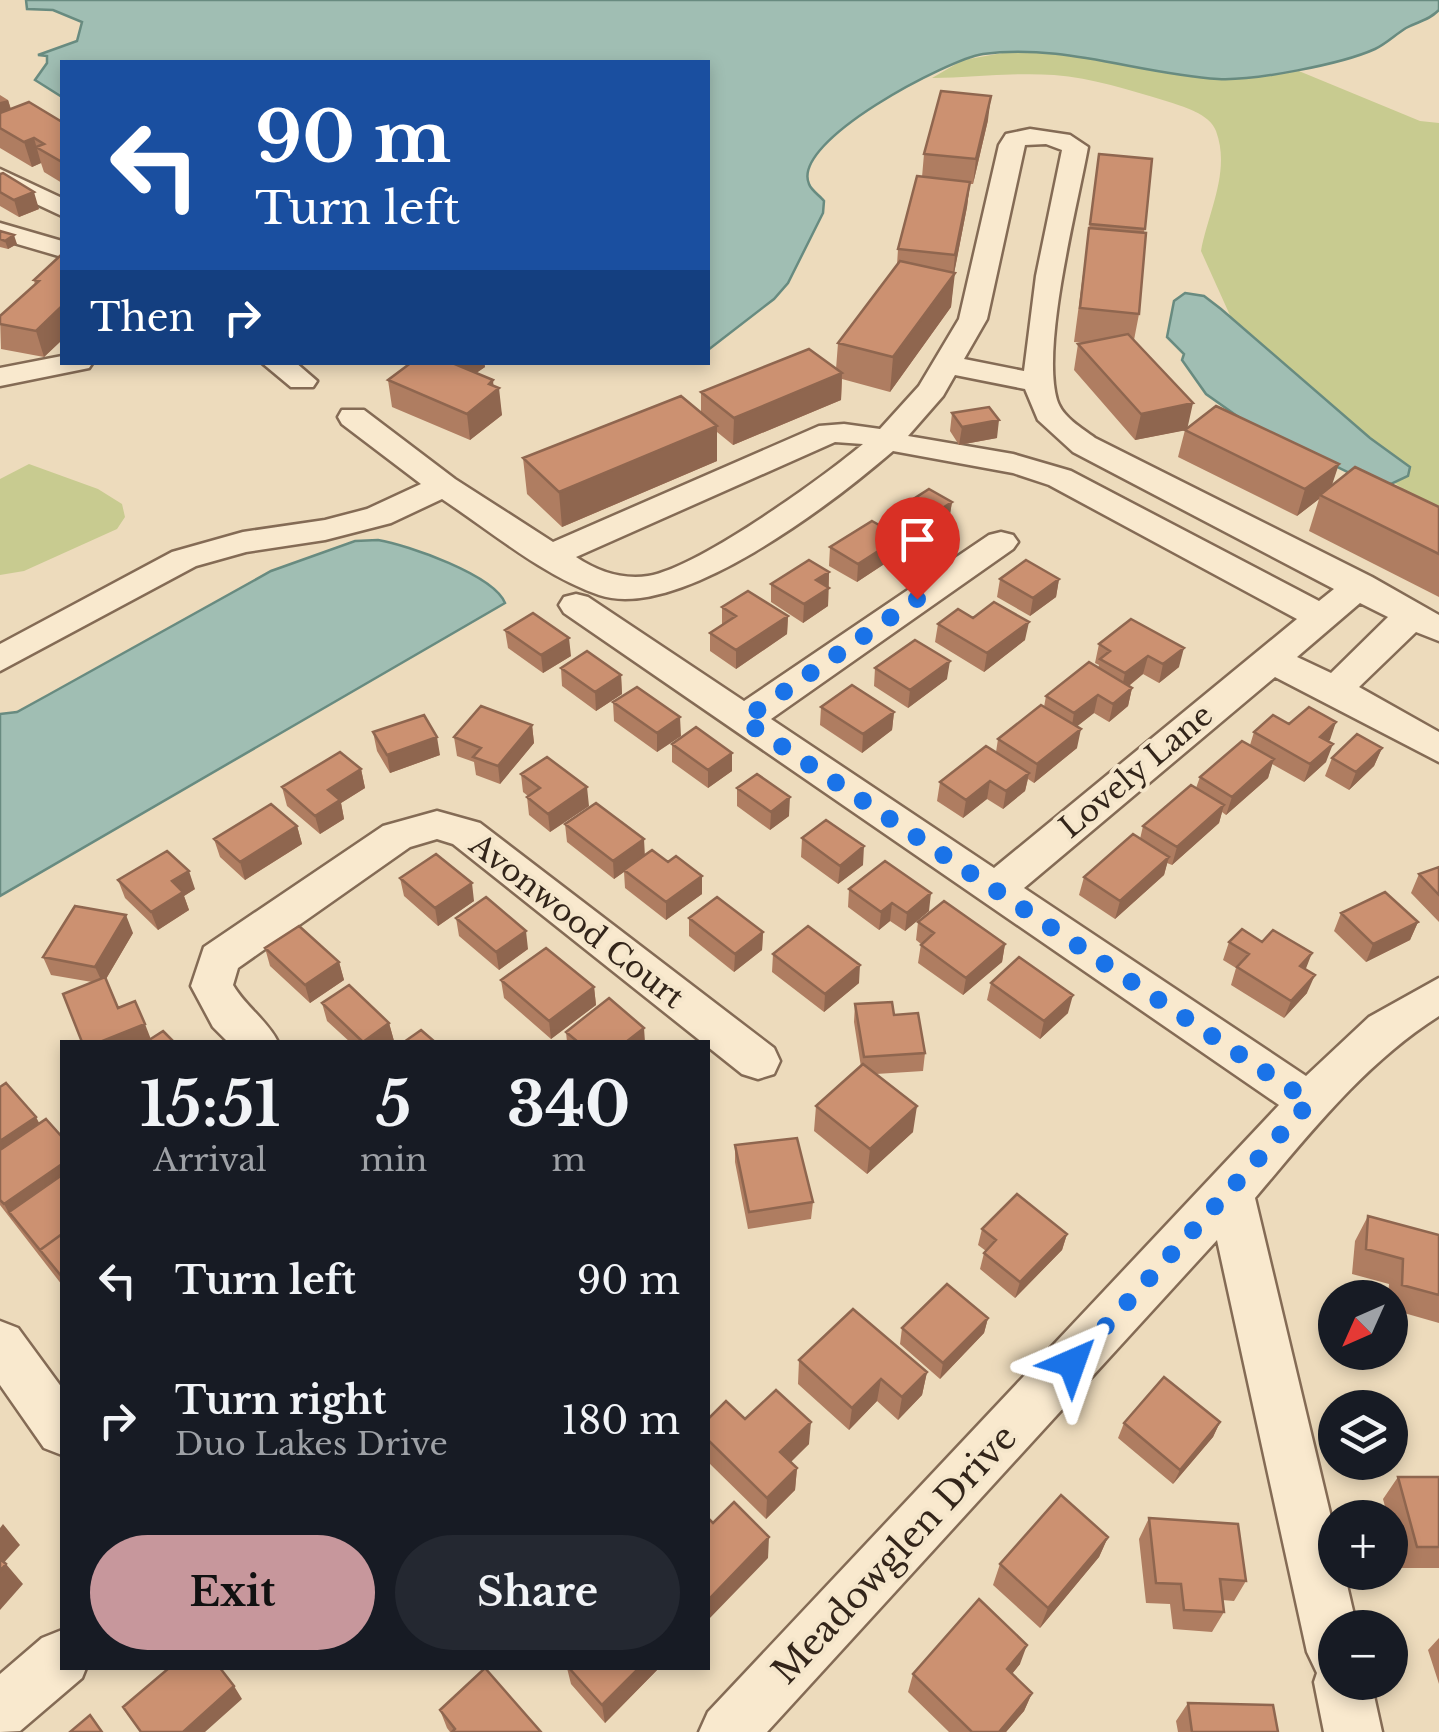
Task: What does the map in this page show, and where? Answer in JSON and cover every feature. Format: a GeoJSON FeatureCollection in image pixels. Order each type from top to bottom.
{"type":"FeatureCollection","features":[{"type":"Feature","properties":{"kind":"street"},"geometry":{"type":"LineString","coordinates":[[353,417],[444,486],[575,572],[611,587],[650,587],[695,572],[839,482],[886,441],[932,390],[972,319],[1012,145],[1015,139],[1027,136],[1055,138],[1075,147],[1040,346],[1042,403],[1060,426],[1084,444],[1439,630]]}},
{"type":"Feature","properties":{"kind":"street"},"geometry":{"type":"LineString","coordinates":[[0,177],[60,207]]}},
{"type":"Feature","properties":{"kind":"street"},"geometry":{"type":"LineString","coordinates":[[0,230],[60,248]]}},
{"type":"Feature","properties":{"kind":"street"},"geometry":{"type":"LineString","coordinates":[[0,377],[63,365]]}},
{"type":"Feature","properties":{"kind":"street"},"geometry":{"type":"LineString","coordinates":[[280,365],[302,380]]}},
{"type":"Feature","properties":{"kind":"street"},"geometry":{"type":"LineString","coordinates":[[948,365],[1040,383]]}},
{"type":"Feature","properties":{"kind":"street"},"geometry":{"type":"LineString","coordinates":[[550,556],[830,433],[854,432],[886,441],[1020,461],[1060,478],[1320,618]]}},
{"type":"Feature","properties":{"kind":"street"},"geometry":{"type":"LineString","coordinates":[[0,660],[184,559],[243,542],[325,530],[379,516],[444,486]]}},
{"type":"Feature","properties":{"kind":"street"},"geometry":{"type":"LineString","coordinates":[[743,720],[1001,542]]}},
{"type":"Feature","properties":{"kind":"street","name":"Lovely Lane"},"geometry":{"type":"LineString","coordinates":[[995,889],[1360,586]]}},
{"type":"Feature","properties":{"kind":"street"},"geometry":{"type":"LineString","coordinates":[[576,606],[1310,1102]]}},
{"type":"Feature","properties":{"kind":"street"},"geometry":{"type":"LineString","coordinates":[[1332,687],[1342,683],[1400,629],[1407,613]]}},
{"type":"Feature","properties":{"kind":"street"},"geometry":{"type":"LineString","coordinates":[[1278,655],[1281,664],[1321,686],[1332,687],[1439,749]]}},
{"type":"Feature","properties":{"kind":"street","name":"Avonwood Court"},"geometry":{"type":"LineString","coordinates":[[254,1040],[228,1015],[212,986],[219,959],[397,836],[437,824],[466,833],[758,1061]]}},
{"type":"Feature","properties":{"kind":"street","name":"Meadowglen Drive"},"geometry":{"type":"LineString","coordinates":[[728,1732],[1310,1102],[1384,1030],[1439,995]]}},
{"type":"Feature","properties":{"kind":"street"},"geometry":{"type":"LineString","coordinates":[[1230,1193],[1325,1610]]}},
{"type":"Feature","properties":{"kind":"street"},"geometry":{"type":"LineString","coordinates":[[0,1344],[60,1427]]}},
{"type":"Feature","properties":{"kind":"street"},"geometry":{"type":"LineString","coordinates":[[0,1711],[60,1660]]}},
{"type":"Feature","properties":{"kind":"street"},"geometry":{"type":"LineString","coordinates":[[1346,1700],[1353,1732]]}},
{"type":"Feature","properties":{"kind":"green space"},"geometry":{"type":"Polygon","coordinates":[[[1008,52],[1052,53],[1214,79],[1294,69],[1420,121],[1439,123],[1439,514],[1373,468],[1233,322],[1201,251],[1220,177],[1220,146],[1213,125],[1180,105],[1083,79],[1039,74],[932,78],[963,60],[1008,52]]]}},
{"type":"Feature","properties":{"kind":"green space"},"geometry":{"type":"Polygon","coordinates":[[[29,464],[98,489],[122,504],[125,517],[117,529],[24,571],[0,575],[0,479],[29,464]]]}},
{"type":"Feature","properties":{"kind":"water"},"geometry":{"type":"Polygon","coordinates":[[[26,0],[1439,0],[1439,10],[1379,47],[1320,66],[1275,74],[1218,79],[1071,56],[1012,52],[983,54],[939,70],[876,105],[823,146],[810,166],[809,184],[824,201],[823,213],[788,283],[774,299],[710,348],[710,60],[60,60],[60,96],[35,80],[47,63],[47,56],[38,55],[77,41],[82,22],[53,10],[27,9],[26,0]]]}},
{"type":"Feature","properties":{"kind":"water"},"geometry":{"type":"Polygon","coordinates":[[[1185,293],[1204,296],[1221,309],[1370,438],[1410,467],[1408,476],[1391,484],[1360,478],[1247,423],[1206,394],[1182,360],[1184,354],[1167,337],[1174,301],[1185,293]]]}},
{"type":"Feature","properties":{"kind":"water"},"geometry":{"type":"Polygon","coordinates":[[[378,540],[468,572],[498,592],[505,603],[0,896],[0,714],[17,712],[271,571],[355,541],[378,540]]]}},
{"type":"Feature","properties":{"kind":"building"},"geometry":{"type":"Polygon","coordinates":[[[941,91],[991,96],[976,159],[924,154],[941,91]]]}},
{"type":"Feature","properties":{"kind":"building"},"geometry":{"type":"Polygon","coordinates":[[[29,102],[60,121],[60,161],[36,147],[44,144],[34,138],[24,142],[0,128],[0,113],[29,102]]]}},
{"type":"Feature","properties":{"kind":"building"},"geometry":{"type":"Polygon","coordinates":[[[1099,154],[1152,159],[1145,229],[1090,224],[1099,154]]]}},
{"type":"Feature","properties":{"kind":"building"},"geometry":{"type":"Polygon","coordinates":[[[3,173],[34,192],[14,200],[0,192],[3,173]]]}},
{"type":"Feature","properties":{"kind":"building"},"geometry":{"type":"Polygon","coordinates":[[[917,176],[970,182],[955,255],[898,249],[917,176]]]}},
{"type":"Feature","properties":{"kind":"building"},"geometry":{"type":"Polygon","coordinates":[[[1089,228],[1146,233],[1139,314],[1080,308],[1089,228]]]}},
{"type":"Feature","properties":{"kind":"building"},"geometry":{"type":"Polygon","coordinates":[[[0,231],[14,235],[5,241],[0,239],[0,231]]]}},
{"type":"Feature","properties":{"kind":"building"},"geometry":{"type":"Polygon","coordinates":[[[60,256],[60,308],[36,331],[0,324],[0,316],[39,281],[34,280],[60,256]]]}},
{"type":"Feature","properties":{"kind":"building"},"geometry":{"type":"Polygon","coordinates":[[[900,261],[955,273],[893,357],[838,343],[900,261]]]}},
{"type":"Feature","properties":{"kind":"building"},"geometry":{"type":"Polygon","coordinates":[[[1128,334],[1193,403],[1141,414],[1078,344],[1128,334]]]}},
{"type":"Feature","properties":{"kind":"building"},"geometry":{"type":"Polygon","coordinates":[[[809,349],[842,373],[734,418],[701,392],[809,349]]]}},
{"type":"Feature","properties":{"kind":"building"},"geometry":{"type":"Polygon","coordinates":[[[408,365],[457,365],[493,380],[489,384],[499,388],[467,414],[388,380],[408,365]]]}},
{"type":"Feature","properties":{"kind":"building"},"geometry":{"type":"Polygon","coordinates":[[[681,396],[717,426],[559,492],[523,458],[681,396]]]}},
{"type":"Feature","properties":{"kind":"building"},"geometry":{"type":"Polygon","coordinates":[[[1216,406],[1339,464],[1305,489],[1185,430],[1216,406]]]}},
{"type":"Feature","properties":{"kind":"building"},"geometry":{"type":"Polygon","coordinates":[[[989,407],[999,420],[962,427],[952,413],[989,407]]]}},
{"type":"Feature","properties":{"kind":"building"},"geometry":{"type":"Polygon","coordinates":[[[1355,467],[1439,507],[1439,554],[1320,495],[1355,467]]]}},
{"type":"Feature","properties":{"kind":"building"},"geometry":{"type":"Polygon","coordinates":[[[929,489],[952,502],[916,525],[893,512],[929,489]]]}},
{"type":"Feature","properties":{"kind":"building"},"geometry":{"type":"Polygon","coordinates":[[[872,521],[900,537],[858,564],[830,547],[872,521]]]}},
{"type":"Feature","properties":{"kind":"building"},"geometry":{"type":"Polygon","coordinates":[[[809,560],[829,572],[816,580],[829,588],[804,604],[771,584],[809,560]]]}},
{"type":"Feature","properties":{"kind":"building"},"geometry":{"type":"Polygon","coordinates":[[[1026,560],[1059,579],[1033,598],[1000,579],[1026,560]]]}},
{"type":"Feature","properties":{"kind":"building"},"geometry":{"type":"Polygon","coordinates":[[[748,591],[788,616],[736,650],[710,633],[736,616],[722,607],[748,591]]]}},
{"type":"Feature","properties":{"kind":"building"},"geometry":{"type":"Polygon","coordinates":[[[994,602],[1029,622],[987,653],[938,624],[958,609],[973,618],[994,602]]]}},
{"type":"Feature","properties":{"kind":"building"},"geometry":{"type":"Polygon","coordinates":[[[533,613],[569,638],[541,655],[505,630],[533,613]]]}},
{"type":"Feature","properties":{"kind":"building"},"geometry":{"type":"Polygon","coordinates":[[[1131,619],[1184,648],[1163,664],[1148,656],[1125,673],[1100,659],[1110,651],[1099,644],[1131,619]]]}},
{"type":"Feature","properties":{"kind":"building"},"geometry":{"type":"Polygon","coordinates":[[[915,640],[950,661],[910,690],[875,668],[915,640]]]}},
{"type":"Feature","properties":{"kind":"building"},"geometry":{"type":"Polygon","coordinates":[[[587,651],[621,675],[595,692],[561,668],[587,651]]]}},
{"type":"Feature","properties":{"kind":"building"},"geometry":{"type":"Polygon","coordinates":[[[1089,662],[1132,688],[1113,704],[1098,695],[1074,713],[1046,696],[1089,662]]]}},
{"type":"Feature","properties":{"kind":"building"},"geometry":{"type":"Polygon","coordinates":[[[852,685],[894,712],[863,734],[821,707],[852,685]]]}},
{"type":"Feature","properties":{"kind":"building"},"geometry":{"type":"Polygon","coordinates":[[[637,687],[680,717],[657,733],[613,702],[637,687]]]}},
{"type":"Feature","properties":{"kind":"building"},"geometry":{"type":"Polygon","coordinates":[[[1041,705],[1081,729],[1037,764],[998,739],[1041,705]]]}},
{"type":"Feature","properties":{"kind":"building"},"geometry":{"type":"Polygon","coordinates":[[[481,706],[532,725],[498,766],[473,757],[481,748],[454,737],[481,706]]]}},
{"type":"Feature","properties":{"kind":"building"},"geometry":{"type":"Polygon","coordinates":[[[1309,707],[1336,722],[1320,737],[1333,744],[1310,764],[1254,732],[1273,715],[1289,724],[1309,707]]]}},
{"type":"Feature","properties":{"kind":"building"},"geometry":{"type":"Polygon","coordinates":[[[424,715],[437,737],[387,755],[373,732],[424,715]]]}},
{"type":"Feature","properties":{"kind":"building"},"geometry":{"type":"Polygon","coordinates":[[[696,727],[732,753],[708,770],[672,744],[696,727]]]}},
{"type":"Feature","properties":{"kind":"building"},"geometry":{"type":"Polygon","coordinates":[[[1357,734],[1382,748],[1356,772],[1332,758],[1357,734]]]}},
{"type":"Feature","properties":{"kind":"building"},"geometry":{"type":"Polygon","coordinates":[[[1242,741],[1274,759],[1232,797],[1200,777],[1242,741]]]}},
{"type":"Feature","properties":{"kind":"building"},"geometry":{"type":"Polygon","coordinates":[[[986,746],[1029,773],[1006,791],[990,781],[966,800],[940,782],[986,746]]]}},
{"type":"Feature","properties":{"kind":"building"},"geometry":{"type":"Polygon","coordinates":[[[340,752],[361,769],[328,790],[340,800],[315,816],[282,787],[340,752]]]}},
{"type":"Feature","properties":{"kind":"building"},"geometry":{"type":"Polygon","coordinates":[[[547,757],[587,787],[548,814],[527,797],[540,788],[521,774],[547,757]]]}},
{"type":"Feature","properties":{"kind":"building"},"geometry":{"type":"Polygon","coordinates":[[[757,774],[790,797],[771,812],[737,788],[757,774]]]}},
{"type":"Feature","properties":{"kind":"building"},"geometry":{"type":"Polygon","coordinates":[[[1191,785],[1224,805],[1177,847],[1143,826],[1191,785]]]}},
{"type":"Feature","properties":{"kind":"building"},"geometry":{"type":"Polygon","coordinates":[[[596,803],[644,839],[613,861],[565,824],[596,803]]]}},
{"type":"Feature","properties":{"kind":"building"},"geometry":{"type":"Polygon","coordinates":[[[271,804],[297,826],[240,862],[214,839],[271,804]]]}},
{"type":"Feature","properties":{"kind":"building"},"geometry":{"type":"Polygon","coordinates":[[[826,820],[864,846],[840,866],[802,838],[826,820]]]}},
{"type":"Feature","properties":{"kind":"building"},"geometry":{"type":"Polygon","coordinates":[[[1133,834],[1169,857],[1120,901],[1084,877],[1133,834]]]}},
{"type":"Feature","properties":{"kind":"building"},"geometry":{"type":"Polygon","coordinates":[[[652,850],[668,862],[676,856],[702,876],[666,902],[624,870],[652,850]]]}},
{"type":"Feature","properties":{"kind":"building"},"geometry":{"type":"Polygon","coordinates":[[[167,851],[189,871],[172,881],[183,892],[151,912],[118,880],[167,851]]]}},
{"type":"Feature","properties":{"kind":"building"},"geometry":{"type":"Polygon","coordinates":[[[436,854],[472,883],[435,908],[400,878],[436,854]]]}},
{"type":"Feature","properties":{"kind":"building"},"geometry":{"type":"Polygon","coordinates":[[[885,861],[931,893],[907,913],[892,903],[881,912],[849,889],[885,861]]]}},
{"type":"Feature","properties":{"kind":"building"},"geometry":{"type":"Polygon","coordinates":[[[1439,867],[1439,895],[1419,874],[1439,867]]]}},
{"type":"Feature","properties":{"kind":"building"},"geometry":{"type":"Polygon","coordinates":[[[1385,892],[1418,922],[1373,944],[1341,913],[1385,892]]]}},
{"type":"Feature","properties":{"kind":"building"},"geometry":{"type":"Polygon","coordinates":[[[486,897],[526,931],[496,952],[456,918],[486,897]]]}},
{"type":"Feature","properties":{"kind":"building"},"geometry":{"type":"Polygon","coordinates":[[[717,897],[763,932],[735,954],[689,918],[717,897]]]}},
{"type":"Feature","properties":{"kind":"building"},"geometry":{"type":"Polygon","coordinates":[[[944,901],[1005,944],[966,978],[921,945],[934,933],[918,922],[944,901]]]}},
{"type":"Feature","properties":{"kind":"building"},"geometry":{"type":"Polygon","coordinates":[[[75,906],[126,915],[95,967],[43,957],[75,906]]]}},
{"type":"Feature","properties":{"kind":"building"},"geometry":{"type":"Polygon","coordinates":[[[299,926],[339,962],[305,985],[265,948],[299,926]]]}},
{"type":"Feature","properties":{"kind":"building"},"geometry":{"type":"Polygon","coordinates":[[[808,926],[860,965],[825,994],[773,954],[808,926]]]}},
{"type":"Feature","properties":{"kind":"building"},"geometry":{"type":"Polygon","coordinates":[[[1242,929],[1262,942],[1273,930],[1312,953],[1300,966],[1315,975],[1291,1001],[1237,967],[1249,954],[1229,942],[1242,929]]]}},
{"type":"Feature","properties":{"kind":"building"},"geometry":{"type":"Polygon","coordinates":[[[546,948],[594,987],[549,1021],[501,980],[546,948]]]}},
{"type":"Feature","properties":{"kind":"building"},"geometry":{"type":"Polygon","coordinates":[[[1019,957],[1073,995],[1044,1021],[991,983],[1019,957]]]}},
{"type":"Feature","properties":{"kind":"building"},"geometry":{"type":"Polygon","coordinates":[[[105,977],[118,1008],[135,1001],[145,1024],[105,1040],[81,1040],[63,994],[105,977]]]}},
{"type":"Feature","properties":{"kind":"building"},"geometry":{"type":"Polygon","coordinates":[[[349,985],[389,1023],[361,1040],[322,1003],[349,985]]]}},
{"type":"Feature","properties":{"kind":"building"},"geometry":{"type":"Polygon","coordinates":[[[609,998],[644,1028],[629,1040],[576,1040],[566,1032],[609,998]]]}},
{"type":"Feature","properties":{"kind":"building"},"geometry":{"type":"Polygon","coordinates":[[[892,1002],[894,1015],[918,1013],[925,1053],[864,1057],[855,1004],[892,1002]]]}},
{"type":"Feature","properties":{"kind":"building"},"geometry":{"type":"Polygon","coordinates":[[[421,1030],[433,1040],[407,1040],[421,1030]]]}},
{"type":"Feature","properties":{"kind":"building"},"geometry":{"type":"Polygon","coordinates":[[[163,1031],[172,1040],[149,1040],[163,1031]]]}},
{"type":"Feature","properties":{"kind":"building"},"geometry":{"type":"Polygon","coordinates":[[[863,1064],[917,1106],[870,1149],[816,1106],[863,1064]]]}},
{"type":"Feature","properties":{"kind":"building"},"geometry":{"type":"Polygon","coordinates":[[[6,1083],[36,1117],[0,1141],[0,1087],[6,1083]]]}},
{"type":"Feature","properties":{"kind":"building"},"geometry":{"type":"Polygon","coordinates":[[[46,1119],[60,1135],[60,1165],[4,1204],[0,1200],[0,1150],[46,1119]]]}},
{"type":"Feature","properties":{"kind":"building"},"geometry":{"type":"Polygon","coordinates":[[[797,1138],[813,1202],[749,1212],[735,1145],[797,1138]]]}},
{"type":"Feature","properties":{"kind":"building"},"geometry":{"type":"Polygon","coordinates":[[[60,1176],[60,1235],[40,1250],[9,1212],[60,1176]]]}},
{"type":"Feature","properties":{"kind":"building"},"geometry":{"type":"Polygon","coordinates":[[[1017,1194],[1067,1234],[1020,1282],[984,1253],[996,1240],[982,1229],[1017,1194]]]}},
{"type":"Feature","properties":{"kind":"building"},"geometry":{"type":"Polygon","coordinates":[[[1368,1216],[1439,1235],[1439,1295],[1408,1287],[1408,1280],[1402,1280],[1403,1259],[1366,1249],[1368,1216]]]}},
{"type":"Feature","properties":{"kind":"building"},"geometry":{"type":"Polygon","coordinates":[[[60,1235],[60,1275],[40,1250],[60,1235]]]}},
{"type":"Feature","properties":{"kind":"building"},"geometry":{"type":"Polygon","coordinates":[[[947,1284],[988,1318],[943,1363],[902,1328],[947,1284]]]}},
{"type":"Feature","properties":{"kind":"building"},"geometry":{"type":"Polygon","coordinates":[[[853,1309],[927,1372],[902,1397],[881,1379],[852,1408],[799,1360],[853,1309]]]}},
{"type":"Feature","properties":{"kind":"building"},"geometry":{"type":"Polygon","coordinates":[[[1164,1377],[1220,1422],[1180,1470],[1124,1423],[1164,1377]]]}},
{"type":"Feature","properties":{"kind":"building"},"geometry":{"type":"Polygon","coordinates":[[[776,1390],[811,1422],[780,1452],[797,1468],[767,1498],[710,1442],[710,1417],[726,1401],[745,1419],[776,1390]]]}},
{"type":"Feature","properties":{"kind":"building"},"geometry":{"type":"Polygon","coordinates":[[[1439,1477],[1439,1547],[1417,1547],[1408,1500],[1404,1500],[1399,1480],[1439,1477]]]}},
{"type":"Feature","properties":{"kind":"building"},"geometry":{"type":"Polygon","coordinates":[[[1061,1495],[1108,1537],[1048,1608],[1000,1564],[1061,1495]]]}},
{"type":"Feature","properties":{"kind":"building"},"geometry":{"type":"Polygon","coordinates":[[[734,1502],[769,1537],[710,1598],[710,1520],[713,1523],[734,1502]]]}},
{"type":"Feature","properties":{"kind":"building"},"geometry":{"type":"Polygon","coordinates":[[[1149,1518],[1238,1524],[1246,1581],[1220,1579],[1224,1612],[1184,1610],[1181,1584],[1156,1583],[1149,1518]]]}},
{"type":"Feature","properties":{"kind":"building"},"geometry":{"type":"Polygon","coordinates":[[[979,1599],[1027,1645],[1007,1669],[1032,1693],[999,1732],[972,1732],[913,1674],[979,1599]]]}},
{"type":"Feature","properties":{"kind":"building"},"geometry":{"type":"Polygon","coordinates":[[[167,1670],[222,1670],[234,1686],[183,1732],[141,1732],[123,1707],[167,1670]]]}},
{"type":"Feature","properties":{"kind":"building"},"geometry":{"type":"Polygon","coordinates":[[[487,1670],[541,1732],[452,1732],[455,1729],[440,1710],[487,1670]]]}},
{"type":"Feature","properties":{"kind":"building"},"geometry":{"type":"Polygon","coordinates":[[[571,1670],[637,1670],[602,1705],[571,1670]]]}},
{"type":"Feature","properties":{"kind":"building"},"geometry":{"type":"Polygon","coordinates":[[[1188,1703],[1273,1705],[1278,1732],[1192,1732],[1188,1703]]]}},
{"type":"Feature","properties":{"kind":"building"},"geometry":{"type":"Polygon","coordinates":[[[90,1715],[102,1732],[70,1732],[90,1715]]]}},
{"type":"Feature","properties":{"kind":"route"},"geometry":{"type":"LineString","coordinates":[[917,599],[743,720],[1310,1102],[1072,1363]]}}]}
